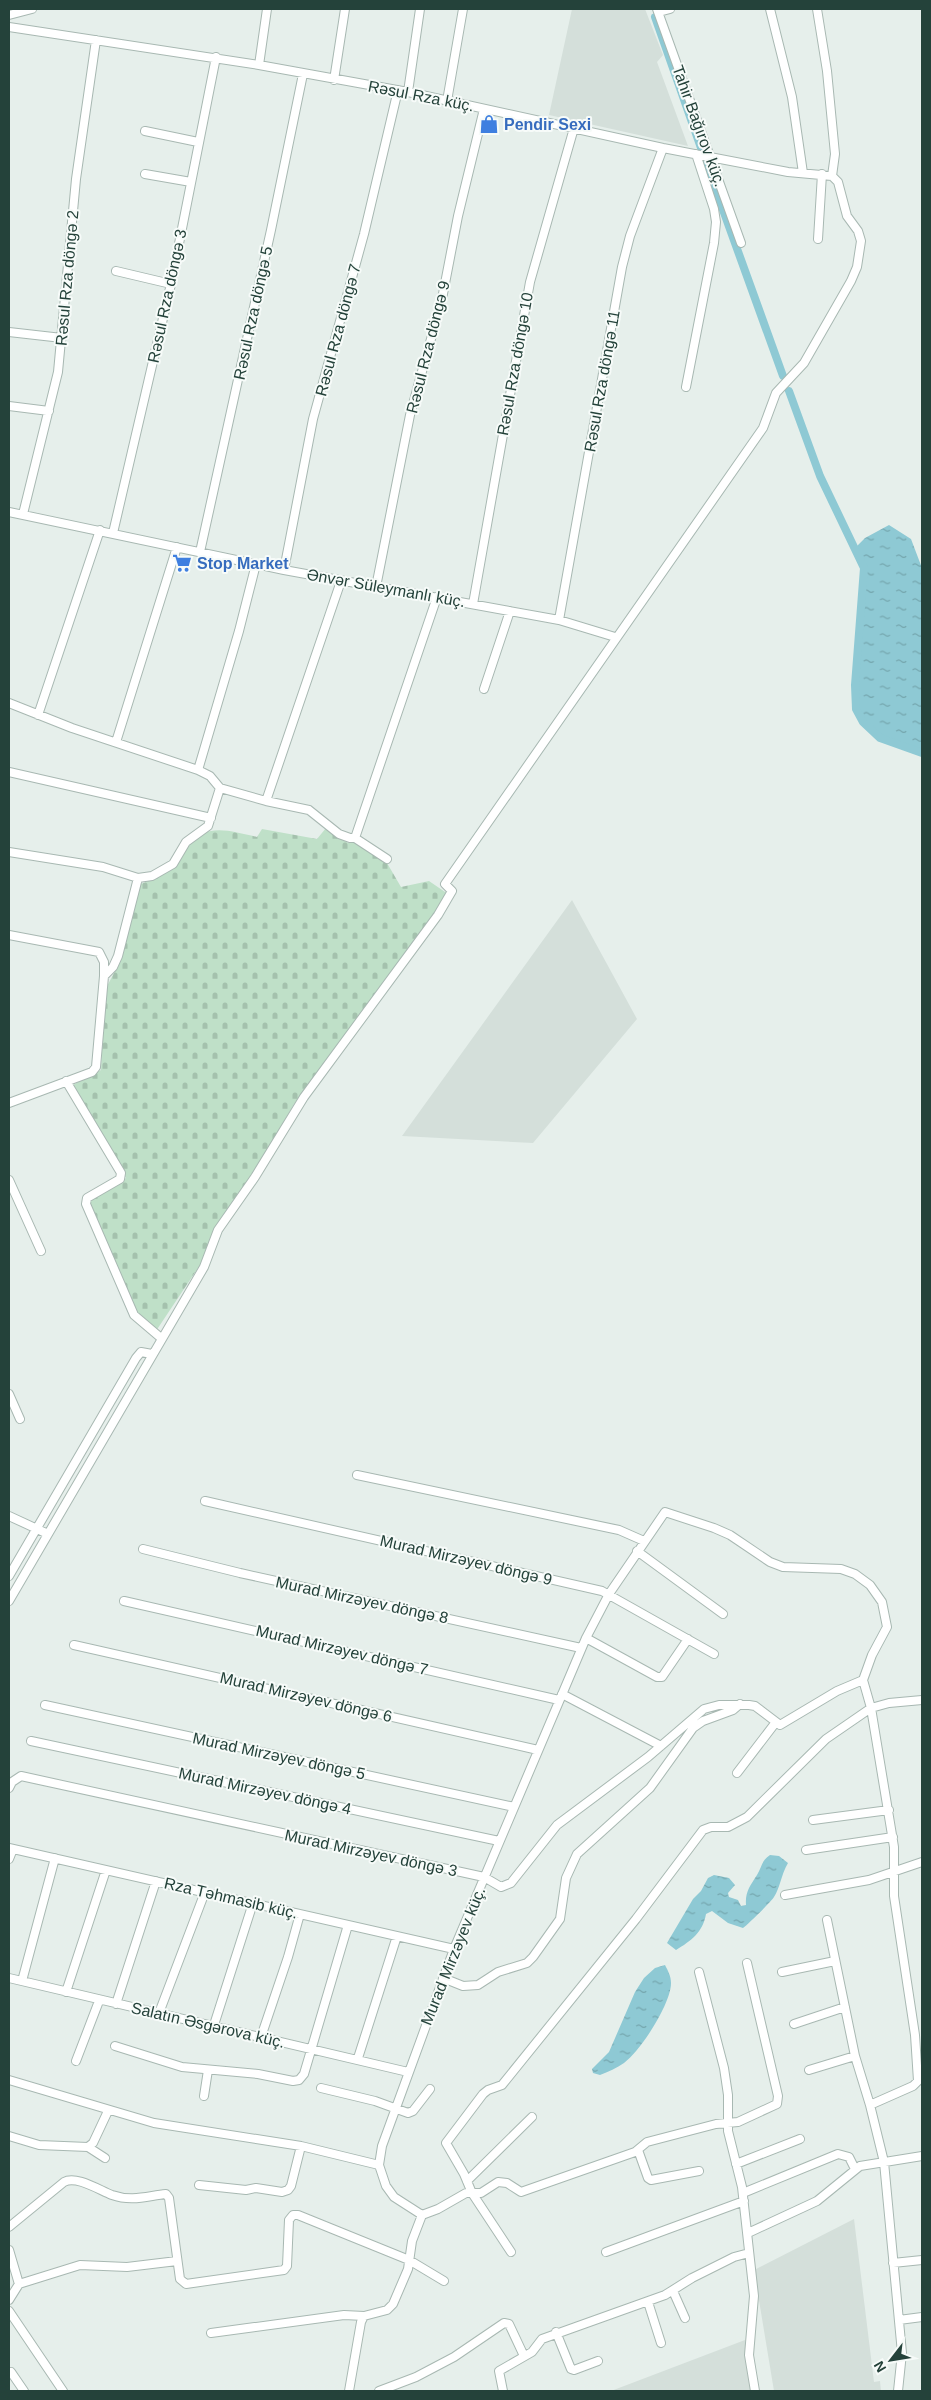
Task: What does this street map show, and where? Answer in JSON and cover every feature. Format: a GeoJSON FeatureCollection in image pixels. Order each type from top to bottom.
{"type":"FeatureCollection","features":[{"type":"Feature","properties":{"kind":"street"},"geometry":{"type":"LineString","coordinates":[[9,16],[28,9]]}},
{"type":"Feature","properties":{"kind":"street"},"geometry":{"type":"LineString","coordinates":[[259,65],[267,9]]}},
{"type":"Feature","properties":{"kind":"street"},"geometry":{"type":"LineString","coordinates":[[334,80],[345,9]]}},
{"type":"Feature","properties":{"kind":"street"},"geometry":{"type":"LineString","coordinates":[[408,92],[420,9]]}},
{"type":"Feature","properties":{"kind":"street"},"geometry":{"type":"LineString","coordinates":[[447,101],[463,9]]}},
{"type":"Feature","properties":{"kind":"street"},"geometry":{"type":"LineString","coordinates":[[658,10],[670,9]]}},
{"type":"Feature","properties":{"kind":"street"},"geometry":{"type":"LineString","coordinates":[[770,9],[792,97],[803,173]]}},
{"type":"Feature","properties":{"kind":"street"},"geometry":{"type":"LineString","coordinates":[[9,1601],[92,1462],[161,1338],[204,1267],[218,1230],[255,1177],[304,1096],[438,915],[452,891],[445,884],[615,637],[763,428],[776,393],[808,357],[851,282],[857,267],[861,241],[858,231],[847,216],[838,182],[832,176],[835,164],[834,145],[827,71],[817,9]]}},
{"type":"Feature","properties":{"kind":"street","name":"Tahir Bağırov küç."},"geometry":{"type":"LineString","coordinates":[[658,10],[712,157],[741,243]]}},
{"type":"Feature","properties":{"kind":"street","name":"Rəsul Rza küç."},"geometry":{"type":"LineString","coordinates":[[9,26],[216,57],[334,80],[398,90],[663,148],[788,172],[832,176]]}},
{"type":"Feature","properties":{"kind":"street","name":"Rəsul Rza döngə 2"},"geometry":{"type":"LineString","coordinates":[[23,514],[58,372],[76,179],[96,40]]}},
{"type":"Feature","properties":{"kind":"street","name":"Rəsul Rza döngə 3"},"geometry":{"type":"LineString","coordinates":[[113,533],[171,284],[216,57]]}},
{"type":"Feature","properties":{"kind":"street","name":"Rəsul Rza döngə 5"},"geometry":{"type":"LineString","coordinates":[[200,552],[272,230],[303,74]]}},
{"type":"Feature","properties":{"kind":"street","name":"Rəsul Rza döngə 7"},"geometry":{"type":"LineString","coordinates":[[284,570],[313,420],[364,234],[398,90]]}},
{"type":"Feature","properties":{"kind":"street","name":"Rəsul Rza döngə 9"},"geometry":{"type":"LineString","coordinates":[[376,587],[410,416],[442,299],[458,216],[484,109]]}},
{"type":"Feature","properties":{"kind":"street","name":"Rəsul Rza döngə 10"},"geometry":{"type":"LineString","coordinates":[[473,604],[530,282],[574,128]]}},
{"type":"Feature","properties":{"kind":"street"},"geometry":{"type":"LineString","coordinates":[[144,131],[198,142]]}},
{"type":"Feature","properties":{"kind":"street","name":"Rəsul Rza döngə 11"},"geometry":{"type":"LineString","coordinates":[[559,620],[622,267],[630,236],[663,148]]}},
{"type":"Feature","properties":{"kind":"street"},"geometry":{"type":"LineString","coordinates":[[686,387],[714,242],[716,222],[696,154]]}},
{"type":"Feature","properties":{"kind":"street"},"geometry":{"type":"LineString","coordinates":[[146,174],[191,182]]}},
{"type":"Feature","properties":{"kind":"street"},"geometry":{"type":"LineString","coordinates":[[818,239],[822,174]]}},
{"type":"Feature","properties":{"kind":"street"},"geometry":{"type":"LineString","coordinates":[[116,272],[171,284]]}},
{"type":"Feature","properties":{"kind":"street"},"geometry":{"type":"LineString","coordinates":[[9,332],[62,338]]}},
{"type":"Feature","properties":{"kind":"street"},"geometry":{"type":"LineString","coordinates":[[9,406],[49,410]]}},
{"type":"Feature","properties":{"kind":"street","name":"Ənvər Süleymanlı küç."},"geometry":{"type":"LineString","coordinates":[[9,512],[284,570],[559,620],[615,637]]}},
{"type":"Feature","properties":{"kind":"street"},"geometry":{"type":"LineString","coordinates":[[38,715],[100,530]]}},
{"type":"Feature","properties":{"kind":"street"},"geometry":{"type":"LineString","coordinates":[[116,742],[177,547]]}},
{"type":"Feature","properties":{"kind":"street"},"geometry":{"type":"LineString","coordinates":[[198,770],[239,631],[256,564]]}},
{"type":"Feature","properties":{"kind":"street"},"geometry":{"type":"LineString","coordinates":[[266,801],[341,581]]}},
{"type":"Feature","properties":{"kind":"street"},"geometry":{"type":"LineString","coordinates":[[355,838],[437,597]]}},
{"type":"Feature","properties":{"kind":"street"},"geometry":{"type":"LineString","coordinates":[[484,689],[510,611]]}},
{"type":"Feature","properties":{"kind":"street"},"geometry":{"type":"LineString","coordinates":[[9,703],[38,715],[198,770],[210,776],[220,788],[266,801],[309,810],[339,834],[355,838],[386,859]]}},
{"type":"Feature","properties":{"kind":"street"},"geometry":{"type":"LineString","coordinates":[[9,772],[211,818]]}},
{"type":"Feature","properties":{"kind":"street"},"geometry":{"type":"LineString","coordinates":[[9,852],[103,866],[138,878],[152,876],[173,864],[186,842],[204,830],[211,818],[220,788]]}},
{"type":"Feature","properties":{"kind":"street"},"geometry":{"type":"LineString","coordinates":[[104,976],[113,967],[118,956],[133,891],[138,878]]}},
{"type":"Feature","properties":{"kind":"street"},"geometry":{"type":"LineString","coordinates":[[9,935],[99,952],[104,962],[96,1067],[92,1072],[9,1103]]}},
{"type":"Feature","properties":{"kind":"street"},"geometry":{"type":"LineString","coordinates":[[66,1081],[121,1173],[120,1178],[87,1198],[86,1204],[134,1315],[161,1338]]}},
{"type":"Feature","properties":{"kind":"street"},"geometry":{"type":"LineString","coordinates":[[9,1180],[41,1251]]}},
{"type":"Feature","properties":{"kind":"street"},"geometry":{"type":"LineString","coordinates":[[9,1576],[136,1358],[141,1352],[152,1354]]}},
{"type":"Feature","properties":{"kind":"street"},"geometry":{"type":"LineString","coordinates":[[9,1394],[20,1419]]}},
{"type":"Feature","properties":{"kind":"street"},"geometry":{"type":"LineString","coordinates":[[78,1456],[92,1462]]}},
{"type":"Feature","properties":{"kind":"street"},"geometry":{"type":"LineString","coordinates":[[358,1475],[618,1530],[644,1541]]}},
{"type":"Feature","properties":{"kind":"street","name":"Murad Mirzəyev döngə 9"},"geometry":{"type":"LineString","coordinates":[[205,1501],[609,1594],[714,1654]]}},
{"type":"Feature","properties":{"kind":"street","name":"Murad Mirzəyev küç."},"geometry":{"type":"LineString","coordinates":[[422,2215],[394,2197],[386,2186],[380,2165],[382,2146],[395,2108],[454,1950],[586,1638],[609,1594],[665,1512],[714,1528],[777,1565],[841,1570],[855,1574],[870,1585],[882,1602],[887,1627],[872,1655],[863,1680]]}},
{"type":"Feature","properties":{"kind":"street"},"geometry":{"type":"LineString","coordinates":[[9,1516],[48,1534]]}},
{"type":"Feature","properties":{"kind":"street","name":"Murad Mirzəyev döngə 8"},"geometry":{"type":"LineString","coordinates":[[143,1549],[240,1573],[582,1648]]}},
{"type":"Feature","properties":{"kind":"street"},"geometry":{"type":"LineString","coordinates":[[638,1551],[723,1614]]}},
{"type":"Feature","properties":{"kind":"street","name":"Murad Mirzəyev döngə 7"},"geometry":{"type":"LineString","coordinates":[[124,1601],[560,1697],[661,1746]]}},
{"type":"Feature","properties":{"kind":"street"},"geometry":{"type":"LineString","coordinates":[[586,1638],[657,1677],[662,1677],[688,1639]]}},
{"type":"Feature","properties":{"kind":"street","name":"Murad Mirzəyev döngə 6"},"geometry":{"type":"LineString","coordinates":[[74,1645],[538,1750]]}},
{"type":"Feature","properties":{"kind":"street"},"geometry":{"type":"LineString","coordinates":[[737,1773],[776,1722],[780,1725],[784,1724],[837,1690],[863,1680],[871,1708],[893,1837],[895,1907],[915,2035],[918,2081],[913,2086],[870,2105]]}},
{"type":"Feature","properties":{"kind":"street"},"geometry":{"type":"LineString","coordinates":[[511,2252],[472,2193],[446,2143],[483,2094],[502,2085],[636,1919],[703,1830],[711,1827],[728,1827],[747,1817],[826,1739],[871,1708],[889,1703],[922,1700]]}},
{"type":"Feature","properties":{"kind":"street"},"geometry":{"type":"LineString","coordinates":[[443,1978],[463,1986],[478,1985],[498,1972],[527,1963],[560,1919],[566,1878],[578,1854],[650,1788],[693,1728],[703,1721],[733,1710],[740,1704]]}},
{"type":"Feature","properties":{"kind":"street","name":"Murad Mirzəyev döngə 3"},"geometry":{"type":"LineString","coordinates":[[9,1788],[12,1782],[21,1776],[484,1877],[501,1887],[511,1883],[557,1825],[661,1746],[704,1710],[719,1705],[740,1704],[755,1706],[776,1722]]}},
{"type":"Feature","properties":{"kind":"street","name":"Murad Mirzəyev döngə 5"},"geometry":{"type":"LineString","coordinates":[[45,1705],[514,1807]]}},
{"type":"Feature","properties":{"kind":"street","name":"Murad Mirzəyev döngə 4"},"geometry":{"type":"LineString","coordinates":[[31,1741],[499,1841]]}},
{"type":"Feature","properties":{"kind":"street"},"geometry":{"type":"LineString","coordinates":[[813,1820],[888,1810]]}},
{"type":"Feature","properties":{"kind":"street"},"geometry":{"type":"LineString","coordinates":[[806,1850],[893,1837]]}},
{"type":"Feature","properties":{"kind":"street"},"geometry":{"type":"LineString","coordinates":[[9,1859],[11,1848]]}},
{"type":"Feature","properties":{"kind":"street","name":"Rza Təhmasib küç."},"geometry":{"type":"LineString","coordinates":[[11,1848],[454,1950]]}},
{"type":"Feature","properties":{"kind":"street"},"geometry":{"type":"LineString","coordinates":[[22,1981],[55,1858]]}},
{"type":"Feature","properties":{"kind":"street"},"geometry":{"type":"LineString","coordinates":[[785,1895],[869,1880],[922,1862]]}},
{"type":"Feature","properties":{"kind":"street"},"geometry":{"type":"LineString","coordinates":[[66,1992],[106,1870]]}},
{"type":"Feature","properties":{"kind":"street"},"geometry":{"type":"LineString","coordinates":[[116,2004],[156,1881]]}},
{"type":"Feature","properties":{"kind":"street"},"geometry":{"type":"LineString","coordinates":[[159,2012],[205,1892]]}},
{"type":"Feature","properties":{"kind":"street"},"geometry":{"type":"LineString","coordinates":[[214,2025],[253,1903]]}},
{"type":"Feature","properties":{"kind":"street"},"geometry":{"type":"LineString","coordinates":[[262,2036],[300,1914]]}},
{"type":"Feature","properties":{"kind":"street"},"geometry":{"type":"LineString","coordinates":[[827,1920],[855,2056],[870,2105],[884,2162],[902,2352],[898,2391]]}},
{"type":"Feature","properties":{"kind":"street"},"geometry":{"type":"LineString","coordinates":[[115,2046],[167,2063],[208,2070],[299,2080],[304,2074],[348,1925]]}},
{"type":"Feature","properties":{"kind":"street"},"geometry":{"type":"LineString","coordinates":[[358,2058],[397,1936]]}},
{"type":"Feature","properties":{"kind":"street"},"geometry":{"type":"LineString","coordinates":[[782,1972],[836,1961]]}},
{"type":"Feature","properties":{"kind":"street"},"geometry":{"type":"LineString","coordinates":[[211,2333],[344,2315],[364,2316],[387,2310],[393,2304],[408,2269],[412,2241],[422,2215],[472,2193],[482,2193],[503,2182],[521,2192],[638,2150],[646,2142],[746,2119],[779,2102],[747,1963]]}},
{"type":"Feature","properties":{"kind":"street"},"geometry":{"type":"LineString","coordinates":[[698,1972],[724,2068],[729,2112],[727,2123],[743,2193],[754,2296],[749,2355],[755,2391]]}},
{"type":"Feature","properties":{"kind":"street","name":"Salatın Əsgərova küç."},"geometry":{"type":"LineString","coordinates":[[9,1978],[99,2001],[159,2012],[311,2049],[358,2058],[408,2072]]}},
{"type":"Feature","properties":{"kind":"street"},"geometry":{"type":"LineString","coordinates":[[76,2061],[99,2001]]}},
{"type":"Feature","properties":{"kind":"street"},"geometry":{"type":"LineString","coordinates":[[794,2024],[845,2007]]}},
{"type":"Feature","properties":{"kind":"street"},"geometry":{"type":"LineString","coordinates":[[809,2070],[855,2056]]}},
{"type":"Feature","properties":{"kind":"street"},"geometry":{"type":"LineString","coordinates":[[204,2096],[208,2070]]}},
{"type":"Feature","properties":{"kind":"street"},"geometry":{"type":"LineString","coordinates":[[9,2080],[108,2111],[154,2123],[301,2146],[380,2165]]}},
{"type":"Feature","properties":{"kind":"street"},"geometry":{"type":"LineString","coordinates":[[321,2088],[408,2113],[413,2111],[430,2089]]}},
{"type":"Feature","properties":{"kind":"street"},"geometry":{"type":"LineString","coordinates":[[88,2147],[93,2143],[108,2111]]}},
{"type":"Feature","properties":{"kind":"street"},"geometry":{"type":"LineString","coordinates":[[467,2181],[532,2117]]}},
{"type":"Feature","properties":{"kind":"street"},"geometry":{"type":"LineString","coordinates":[[9,2136],[39,2144],[88,2147],[105,2158]]}},
{"type":"Feature","properties":{"kind":"street"},"geometry":{"type":"LineString","coordinates":[[736,2164],[800,2139]]}},
{"type":"Feature","properties":{"kind":"street"},"geometry":{"type":"LineString","coordinates":[[199,2184],[246,2190],[256,2188],[282,2192],[288,2190],[291,2186],[301,2146]]}},
{"type":"Feature","properties":{"kind":"street"},"geometry":{"type":"LineString","coordinates":[[638,2150],[648,2178],[651,2180],[699,2171]]}},
{"type":"Feature","properties":{"kind":"street"},"geometry":{"type":"LineString","coordinates":[[743,2193],[838,2154],[849,2157],[855,2169]]}},
{"type":"Feature","properties":{"kind":"street"},"geometry":{"type":"LineString","coordinates":[[748,2233],[817,2201],[833,2190],[855,2169],[922,2156]]}},
{"type":"Feature","properties":{"kind":"street"},"geometry":{"type":"LineString","coordinates":[[9,2227],[68,2179],[128,2199],[147,2199],[166,2194],[169,2198],[180,2279],[186,2284],[280,2272],[287,2266],[290,2220],[293,2215],[298,2215],[409,2260],[444,2281]]}},
{"type":"Feature","properties":{"kind":"street"},"geometry":{"type":"LineString","coordinates":[[606,2252],[744,2201]]}},
{"type":"Feature","properties":{"kind":"street"},"geometry":{"type":"LineString","coordinates":[[9,2250],[19,2284]]}},
{"type":"Feature","properties":{"kind":"street"},"geometry":{"type":"LineString","coordinates":[[503,2391],[499,2371],[536,2348],[542,2339],[556,2332],[648,2302],[673,2291],[699,2274],[734,2257],[749,2253]]}},
{"type":"Feature","properties":{"kind":"street"},"geometry":{"type":"LineString","coordinates":[[893,2263],[922,2260]]}},
{"type":"Feature","properties":{"kind":"street"},"geometry":{"type":"LineString","coordinates":[[9,2300],[19,2284],[80,2265],[127,2267],[177,2261]]}},
{"type":"Feature","properties":{"kind":"street"},"geometry":{"type":"LineString","coordinates":[[673,2291],[685,2318]]}},
{"type":"Feature","properties":{"kind":"street"},"geometry":{"type":"LineString","coordinates":[[648,2302],[661,2343]]}},
{"type":"Feature","properties":{"kind":"street"},"geometry":{"type":"LineString","coordinates":[[9,2311],[63,2391]]}},
{"type":"Feature","properties":{"kind":"street"},"geometry":{"type":"LineString","coordinates":[[349,2391],[361,2322],[364,2316]]}},
{"type":"Feature","properties":{"kind":"street"},"geometry":{"type":"LineString","coordinates":[[899,2320],[922,2317]]}},
{"type":"Feature","properties":{"kind":"street"},"geometry":{"type":"LineString","coordinates":[[379,2391],[416,2377],[454,2357],[504,2323],[509,2324],[524,2356]]}},
{"type":"Feature","properties":{"kind":"street"},"geometry":{"type":"LineString","coordinates":[[556,2332],[571,2369],[574,2370],[598,2361]]}},
{"type":"Feature","properties":{"kind":"street"},"geometry":{"type":"LineString","coordinates":[[11,2372],[24,2391]]}},
{"type":"Feature","properties":{"kind":"shaded area"},"geometry":{"type":"Polygon","coordinates":[[[572,9],[645,9],[663,55],[657,62],[688,146],[549,115],[572,9]]]}},
{"type":"Feature","properties":{"kind":"shaded area"},"geometry":{"type":"Polygon","coordinates":[[[572,900],[637,1019],[533,1143],[402,1136],[572,900]]]}},
{"type":"Feature","properties":{"kind":"shaded area"},"geometry":{"type":"Polygon","coordinates":[[[854,2219],[874,2382],[880,2381],[881,2391],[774,2391],[754,2270],[854,2219]]]}},
{"type":"Feature","properties":{"kind":"shaded area"},"geometry":{"type":"Polygon","coordinates":[[[745,2340],[752,2391],[611,2391],[745,2340]]]}},
{"type":"Feature","properties":{"kind":"green space"},"geometry":{"type":"Polygon","coordinates":[[[326,828],[348,843],[357,842],[387,863],[401,887],[429,881],[448,894],[294,1104],[258,1166],[210,1238],[206,1256],[156,1331],[136,1315],[87,1202],[126,1178],[71,1086],[101,1070],[105,990],[122,958],[137,886],[175,867],[183,852],[192,841],[200,835],[209,832],[217,830],[237,832],[257,837],[262,829],[317,839],[326,828]]]}},
{"type":"Feature","properties":{"kind":"water"},"geometry":{"type":"Polygon","coordinates":[[[889,525],[911,539],[922,568],[922,753],[880,738],[863,722],[856,709],[855,685],[863,568],[854,549],[865,538],[889,525]]]}},
{"type":"Feature","properties":{"kind":"water"},"geometry":{"type":"Polygon","coordinates":[[[770,1855],[779,1856],[788,1863],[774,1897],[743,1928],[728,1923],[712,1911],[706,1914],[699,1931],[687,1943],[676,1950],[667,1943],[708,1878],[714,1875],[729,1878],[735,1885],[728,1893],[729,1897],[738,1900],[741,1906],[746,1905],[746,1896],[749,1889],[763,1862],[770,1855]]]}},
{"type":"Feature","properties":{"kind":"water"},"geometry":{"type":"Polygon","coordinates":[[[665,1965],[671,1983],[670,1992],[661,2014],[646,2038],[631,2057],[621,2065],[600,2075],[593,2073],[592,2069],[609,2052],[635,1992],[644,1978],[655,1968],[665,1965]]]}},
{"type":"Feature","properties":{"kind":"waterway"},"geometry":{"type":"LineString","coordinates":[[655,17],[701,148]]}},
{"type":"Feature","properties":{"kind":"waterway"},"geometry":{"type":"LineString","coordinates":[[705,160],[783,376]]}},
{"type":"Feature","properties":{"kind":"waterway"},"geometry":{"type":"LineString","coordinates":[[789,391],[820,476],[864,568],[855,685],[856,709],[863,722],[880,738],[922,753]]}},
{"type":"Feature","properties":{"kind":"place","name":"Pendir Sexi"},"geometry":{"type":"Point","coordinates":[489,124]}},
{"type":"Feature","properties":{"kind":"place","name":"Stop Market"},"geometry":{"type":"Point","coordinates":[182,563]}}]}
